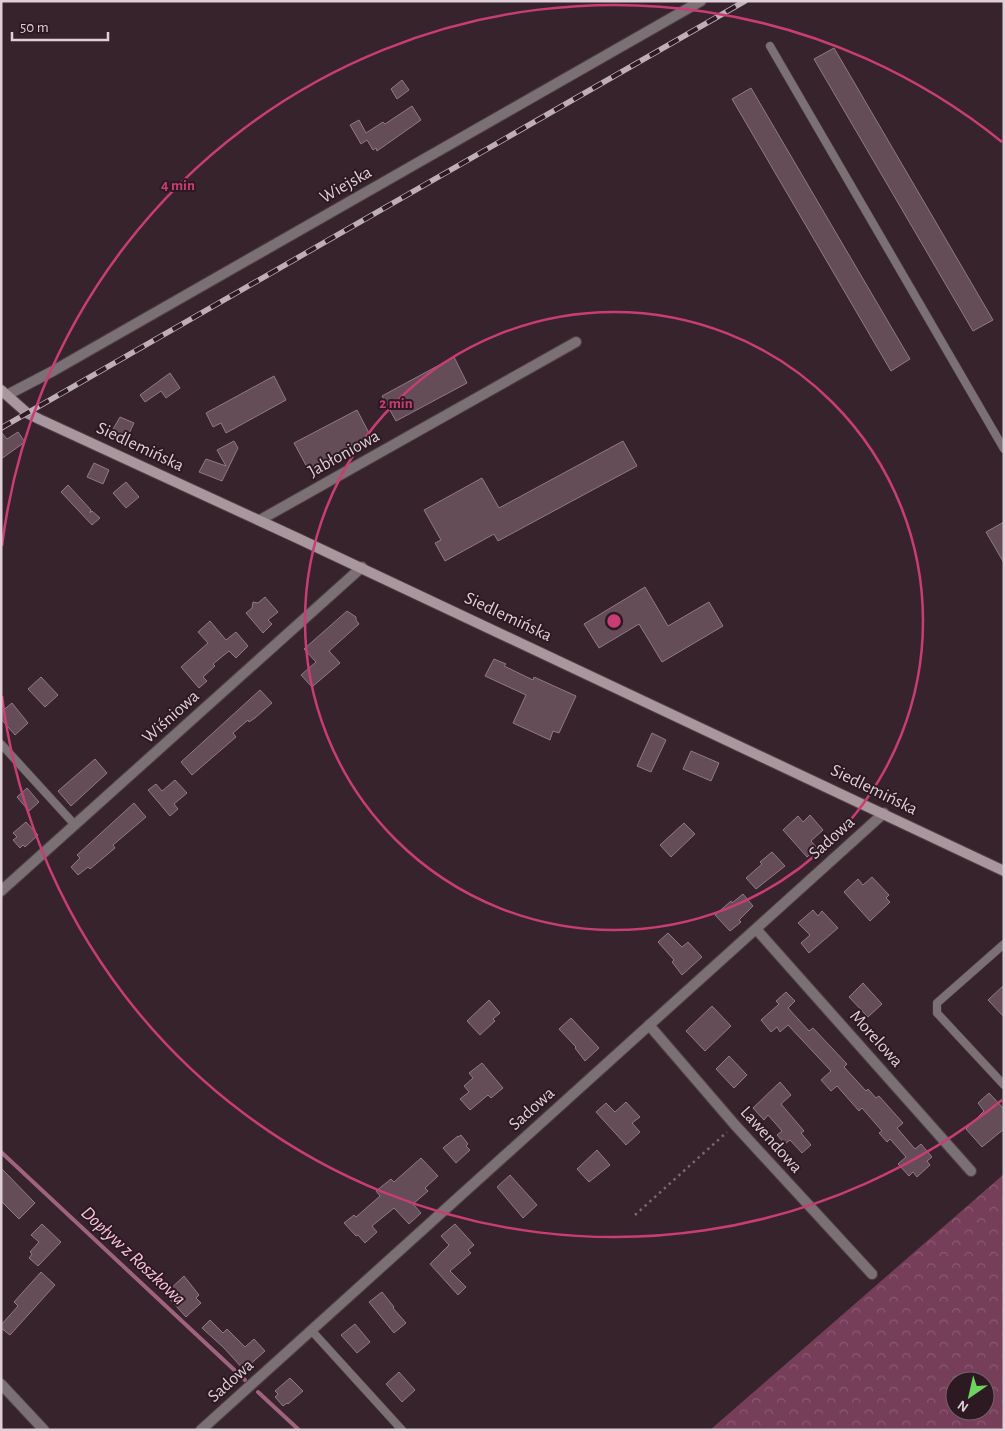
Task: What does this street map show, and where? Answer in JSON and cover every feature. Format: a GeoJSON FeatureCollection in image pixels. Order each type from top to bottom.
{"type":"FeatureCollection","features":[{"type":"Feature","properties":{"kind":"street","name":"Wiejska"},"geometry":{"type":"LineString","coordinates":[[4,393],[53,371],[700,1]]}},
{"type":"Feature","properties":{"kind":"street","name":"Jabłoniowa"},"geometry":{"type":"LineString","coordinates":[[260,520],[576,342]]}},
{"type":"Feature","properties":{"kind":"street","name":"Siedlemińska"},"geometry":{"type":"LineString","coordinates":[[4,393],[28,413],[39,419],[362,566],[1004,871]]}},
{"type":"Feature","properties":{"kind":"street","name":"Wiśniowa"},"geometry":{"type":"LineString","coordinates":[[1,891],[362,566]]}},
{"type":"Feature","properties":{"kind":"street","name":"Sadowa"},"geometry":{"type":"LineString","coordinates":[[201,1430],[884,813]]}},
{"type":"Feature","properties":{"kind":"street","name":"Morelowa"},"geometry":{"type":"LineString","coordinates":[[756,929],[971,1171]]}},
{"type":"Feature","properties":{"kind":"street","name":"Lawendowa"},"geometry":{"type":"LineString","coordinates":[[649,1025],[735,1125],[872,1274]]}},
{"type":"Feature","properties":{"kind":"street"},"geometry":{"type":"LineString","coordinates":[[1,1384],[44,1430]]}},
{"type":"Feature","properties":{"kind":"lane"},"geometry":{"type":"LineString","coordinates":[[770,46],[1004,449]]}},
{"type":"Feature","properties":{"kind":"lane"},"geometry":{"type":"LineString","coordinates":[[1,744],[74,825]]}},
{"type":"Feature","properties":{"kind":"lane"},"geometry":{"type":"LineString","coordinates":[[1004,944],[937,1003],[937,1013],[1004,1085]]}},
{"type":"Feature","properties":{"kind":"lane"},"geometry":{"type":"LineString","coordinates":[[311,1330],[402,1430]]}},
{"type":"Feature","properties":{"kind":"path"},"geometry":{"type":"LineString","coordinates":[[635,1215],[735,1125]]}},
{"type":"Feature","properties":{"kind":"green space"},"geometry":{"type":"Polygon","coordinates":[[[1004,1174],[1004,1430],[710,1430],[1004,1174]]]}},
{"type":"Feature","properties":{"kind":"building"},"geometry":{"type":"Polygon","coordinates":[[[834,48],[993,320],[973,331],[814,59],[834,48]]]}},
{"type":"Feature","properties":{"kind":"building"},"geometry":{"type":"Polygon","coordinates":[[[402,80],[409,90],[397,99],[391,89],[402,80]]]}},
{"type":"Feature","properties":{"kind":"building"},"geometry":{"type":"Polygon","coordinates":[[[751,88],[910,359],[891,371],[732,99],[751,88]]]}},
{"type":"Feature","properties":{"kind":"building"},"geometry":{"type":"Polygon","coordinates":[[[412,106],[421,120],[377,151],[376,148],[373,150],[367,140],[361,144],[350,125],[359,120],[366,133],[383,122],[385,124],[412,106]]]}},
{"type":"Feature","properties":{"kind":"building"},"geometry":{"type":"Polygon","coordinates":[[[454,357],[467,383],[396,421],[382,396],[454,357]]]}},
{"type":"Feature","properties":{"kind":"building"},"geometry":{"type":"Polygon","coordinates":[[[170,373],[180,388],[166,398],[161,391],[145,402],[140,395],[170,373]]]}},
{"type":"Feature","properties":{"kind":"building"},"geometry":{"type":"Polygon","coordinates":[[[274,376],[286,400],[226,433],[221,423],[213,427],[206,413],[274,376]]]}},
{"type":"Feature","properties":{"kind":"building"},"geometry":{"type":"Polygon","coordinates":[[[357,410],[370,435],[308,469],[294,443],[357,410]]]}},
{"type":"Feature","properties":{"kind":"building"},"geometry":{"type":"Polygon","coordinates":[[[120,417],[134,423],[127,438],[112,431],[120,417]]]}},
{"type":"Feature","properties":{"kind":"building"},"geometry":{"type":"Polygon","coordinates":[[[1,432],[7,439],[18,432],[25,442],[1,459],[1,432]]]}},
{"type":"Feature","properties":{"kind":"building"},"geometry":{"type":"Polygon","coordinates":[[[234,441],[238,448],[222,481],[199,472],[206,459],[226,466],[217,450],[234,441]]]}},
{"type":"Feature","properties":{"kind":"building"},"geometry":{"type":"Polygon","coordinates":[[[623,441],[637,466],[498,541],[494,534],[445,561],[435,543],[441,540],[424,510],[482,478],[499,508],[623,441]]]}},
{"type":"Feature","properties":{"kind":"building"},"geometry":{"type":"Polygon","coordinates":[[[94,463],[109,470],[103,484],[87,477],[94,463]]]}},
{"type":"Feature","properties":{"kind":"building"},"geometry":{"type":"Polygon","coordinates":[[[126,482],[139,497],[126,508],[113,493],[126,482]]]}},
{"type":"Feature","properties":{"kind":"building"},"geometry":{"type":"Polygon","coordinates":[[[68,485],[91,510],[90,513],[92,511],[100,518],[92,525],[61,492],[68,485]]]}},
{"type":"Feature","properties":{"kind":"building"},"geometry":{"type":"Polygon","coordinates":[[[1004,522],[1004,563],[986,532],[1004,522]]]}},
{"type":"Feature","properties":{"kind":"building"},"geometry":{"type":"Polygon","coordinates":[[[645,587],[668,626],[709,602],[723,626],[662,662],[639,624],[599,648],[584,624],[645,587]]]}},
{"type":"Feature","properties":{"kind":"building"},"geometry":{"type":"Polygon","coordinates":[[[265,597],[278,612],[268,620],[272,624],[263,633],[246,613],[252,608],[253,602],[258,603],[265,597]]]}},
{"type":"Feature","properties":{"kind":"building"},"geometry":{"type":"Polygon","coordinates":[[[347,611],[356,617],[359,624],[329,651],[340,663],[312,687],[301,675],[316,662],[304,649],[347,611]]]}},
{"type":"Feature","properties":{"kind":"building"},"geometry":{"type":"Polygon","coordinates":[[[210,621],[226,640],[236,632],[248,646],[236,658],[229,651],[213,664],[215,666],[203,677],[207,681],[199,688],[181,667],[208,643],[198,632],[210,621]]]}},
{"type":"Feature","properties":{"kind":"building"},"geometry":{"type":"Polygon","coordinates":[[[494,659],[533,680],[534,677],[576,696],[559,733],[553,731],[550,740],[513,723],[526,695],[485,676],[494,659]]]}},
{"type":"Feature","properties":{"kind":"building"},"geometry":{"type":"Polygon","coordinates":[[[41,677],[58,695],[45,707],[28,689],[41,677]]]}},
{"type":"Feature","properties":{"kind":"building"},"geometry":{"type":"Polygon","coordinates":[[[260,690],[272,703],[255,718],[249,722],[248,720],[233,733],[236,737],[192,775],[181,762],[260,690]]]}},
{"type":"Feature","properties":{"kind":"building"},"geometry":{"type":"Polygon","coordinates":[[[12,703],[28,723],[15,735],[1,719],[1,712],[12,703]]]}},
{"type":"Feature","properties":{"kind":"building"},"geometry":{"type":"Polygon","coordinates":[[[652,733],[666,740],[651,772],[637,766],[652,733]]]}},
{"type":"Feature","properties":{"kind":"building"},"geometry":{"type":"Polygon","coordinates":[[[691,751],[719,763],[711,781],[683,769],[691,751]]]}},
{"type":"Feature","properties":{"kind":"building"},"geometry":{"type":"Polygon","coordinates":[[[95,759],[107,773],[71,806],[58,791],[95,759]]]}},
{"type":"Feature","properties":{"kind":"building"},"geometry":{"type":"Polygon","coordinates":[[[175,780],[187,793],[174,804],[178,809],[170,816],[148,790],[156,784],[162,791],[175,780]]]}},
{"type":"Feature","properties":{"kind":"building"},"geometry":{"type":"Polygon","coordinates":[[[27,788],[39,802],[29,811],[17,797],[27,788]]]}},
{"type":"Feature","properties":{"kind":"building"},"geometry":{"type":"Polygon","coordinates":[[[134,803],[146,817],[113,845],[115,848],[90,869],[88,867],[78,875],[71,867],[80,858],[77,855],[134,803]]]}},
{"type":"Feature","properties":{"kind":"building"},"geometry":{"type":"Polygon","coordinates":[[[810,815],[823,830],[811,841],[817,848],[807,857],[783,830],[798,816],[803,822],[810,815]]]}},
{"type":"Feature","properties":{"kind":"building"},"geometry":{"type":"Polygon","coordinates":[[[26,822],[38,835],[25,847],[23,845],[20,848],[13,840],[17,837],[13,833],[26,822]]]}},
{"type":"Feature","properties":{"kind":"building"},"geometry":{"type":"Polygon","coordinates":[[[684,823],[695,834],[671,857],[660,845],[684,823]]]}},
{"type":"Feature","properties":{"kind":"building"},"geometry":{"type":"Polygon","coordinates":[[[772,852],[785,866],[756,889],[746,878],[772,852]]]}},
{"type":"Feature","properties":{"kind":"building"},"geometry":{"type":"Polygon","coordinates":[[[872,877],[889,895],[886,898],[890,902],[870,921],[844,892],[858,879],[863,885],[872,877]]]}},
{"type":"Feature","properties":{"kind":"building"},"geometry":{"type":"Polygon","coordinates":[[[743,894],[753,906],[739,920],[741,922],[730,931],[715,915],[731,901],[732,903],[743,894]]]}},
{"type":"Feature","properties":{"kind":"building"},"geometry":{"type":"Polygon","coordinates":[[[813,910],[818,916],[822,911],[838,928],[809,953],[801,943],[810,935],[798,923],[813,910]]]}},
{"type":"Feature","properties":{"kind":"building"},"geometry":{"type":"Polygon","coordinates":[[[668,933],[682,947],[688,942],[702,957],[682,975],[672,962],[674,960],[658,942],[668,933]]]}},
{"type":"Feature","properties":{"kind":"building"},"geometry":{"type":"Polygon","coordinates":[[[863,983],[882,1004],[868,1017],[849,997],[863,983]]]}},
{"type":"Feature","properties":{"kind":"building"},"geometry":{"type":"Polygon","coordinates":[[[1004,985],[1004,1017],[988,1000],[1004,985]]]}},
{"type":"Feature","properties":{"kind":"building"},"geometry":{"type":"Polygon","coordinates":[[[786,992],[795,1001],[788,1008],[809,1031],[813,1028],[847,1064],[844,1067],[866,1091],[868,1089],[876,1098],[879,1096],[903,1123],[897,1128],[915,1149],[921,1144],[932,1157],[927,1161],[930,1165],[917,1177],[913,1172],[909,1176],[898,1164],[906,1157],[890,1139],[887,1142],[879,1133],[882,1131],[862,1108],[859,1111],[837,1086],[831,1091],[821,1080],[831,1071],[788,1025],[780,1032],[777,1027],[771,1032],[761,1020],[779,1004],[776,1001],[786,992]]]}},
{"type":"Feature","properties":{"kind":"building"},"geometry":{"type":"Polygon","coordinates":[[[489,1000],[500,1013],[493,1019],[495,1021],[480,1035],[467,1021],[489,1000]]]}},
{"type":"Feature","properties":{"kind":"building"},"geometry":{"type":"Polygon","coordinates":[[[712,1006],[731,1026],[705,1051],[686,1031],[712,1006]]]}},
{"type":"Feature","properties":{"kind":"building"},"geometry":{"type":"Polygon","coordinates":[[[571,1018],[599,1048],[585,1061],[576,1047],[559,1029],[571,1018]]]}},
{"type":"Feature","properties":{"kind":"building"},"geometry":{"type":"Polygon","coordinates":[[[729,1056],[747,1075],[734,1088],[716,1069],[729,1056]]]}},
{"type":"Feature","properties":{"kind":"building"},"geometry":{"type":"Polygon","coordinates":[[[482,1063],[503,1088],[491,1098],[488,1095],[470,1110],[460,1099],[469,1092],[464,1086],[473,1078],[469,1073],[482,1063]]]}},
{"type":"Feature","properties":{"kind":"building"},"geometry":{"type":"Polygon","coordinates":[[[780,1082],[791,1095],[781,1104],[804,1131],[801,1133],[811,1145],[802,1153],[790,1140],[785,1144],[777,1135],[782,1131],[768,1115],[764,1120],[753,1108],[780,1082]]]}},
{"type":"Feature","properties":{"kind":"building"},"geometry":{"type":"Polygon","coordinates":[[[989,1093],[1004,1109],[1004,1129],[982,1147],[966,1129],[984,1111],[978,1103],[989,1093]]]}},
{"type":"Feature","properties":{"kind":"building"},"geometry":{"type":"Polygon","coordinates":[[[626,1102],[640,1117],[632,1123],[640,1132],[626,1145],[596,1112],[606,1103],[615,1112],[626,1102]]]}},
{"type":"Feature","properties":{"kind":"building"},"geometry":{"type":"Polygon","coordinates":[[[461,1135],[470,1150],[456,1163],[443,1148],[461,1135]]]}},
{"type":"Feature","properties":{"kind":"building"},"geometry":{"type":"Polygon","coordinates":[[[597,1150],[610,1165],[589,1182],[577,1169],[597,1150]]]}},
{"type":"Feature","properties":{"kind":"building"},"geometry":{"type":"Polygon","coordinates":[[[421,1158],[438,1176],[425,1188],[428,1191],[413,1204],[421,1213],[409,1224],[394,1208],[372,1226],[377,1232],[365,1243],[344,1223],[354,1215],[356,1217],[380,1196],[376,1191],[391,1179],[394,1182],[421,1158]]]}},
{"type":"Feature","properties":{"kind":"building"},"geometry":{"type":"Polygon","coordinates":[[[1,1168],[35,1203],[19,1219],[1,1201],[1,1168]]]}},
{"type":"Feature","properties":{"kind":"building"},"geometry":{"type":"Polygon","coordinates":[[[510,1175],[537,1205],[523,1218],[497,1187],[510,1175]]]}},
{"type":"Feature","properties":{"kind":"building"},"geometry":{"type":"Polygon","coordinates":[[[42,1224],[61,1242],[38,1266],[29,1258],[32,1254],[30,1252],[39,1242],[31,1235],[42,1224]]]}},
{"type":"Feature","properties":{"kind":"building"},"geometry":{"type":"Polygon","coordinates":[[[455,1224],[474,1245],[468,1250],[471,1253],[450,1271],[466,1287],[458,1295],[430,1264],[449,1245],[441,1236],[455,1224]]]}},
{"type":"Feature","properties":{"kind":"building"},"geometry":{"type":"Polygon","coordinates":[[[41,1272],[55,1285],[10,1335],[1,1328],[1,1325],[18,1306],[14,1302],[41,1272]]]}},
{"type":"Feature","properties":{"kind":"building"},"geometry":{"type":"Polygon","coordinates":[[[184,1276],[199,1295],[196,1298],[201,1303],[186,1317],[165,1294],[184,1276]]]}},
{"type":"Feature","properties":{"kind":"building"},"geometry":{"type":"Polygon","coordinates":[[[382,1292],[406,1323],[394,1333],[369,1302],[382,1292]]]}},
{"type":"Feature","properties":{"kind":"building"},"geometry":{"type":"Polygon","coordinates":[[[210,1320],[223,1333],[227,1329],[245,1347],[254,1339],[265,1351],[244,1370],[202,1328],[210,1320]]]}},
{"type":"Feature","properties":{"kind":"building"},"geometry":{"type":"Polygon","coordinates":[[[355,1324],[370,1342],[357,1353],[341,1335],[355,1324]]]}},
{"type":"Feature","properties":{"kind":"building"},"geometry":{"type":"Polygon","coordinates":[[[399,1372],[415,1390],[402,1402],[386,1384],[399,1372]]]}},
{"type":"Feature","properties":{"kind":"building"},"geometry":{"type":"Polygon","coordinates":[[[290,1378],[303,1391],[283,1406],[275,1397],[278,1394],[275,1391],[290,1378]]]}},
{"type":"Feature","properties":{"kind":"waterway","name":"Dopływ z Roszkowa"},"geometry":{"type":"LineString","coordinates":[[1,1152],[245,1380]]}},
{"type":"Feature","properties":{"kind":"waterway","name":"Dopływ z Roszkowa"},"geometry":{"type":"LineString","coordinates":[[258,1392],[299,1430]]}},
{"type":"Feature","properties":{"kind":"railway"},"geometry":{"type":"LineString","coordinates":[[1,428],[745,1]]}}]}
